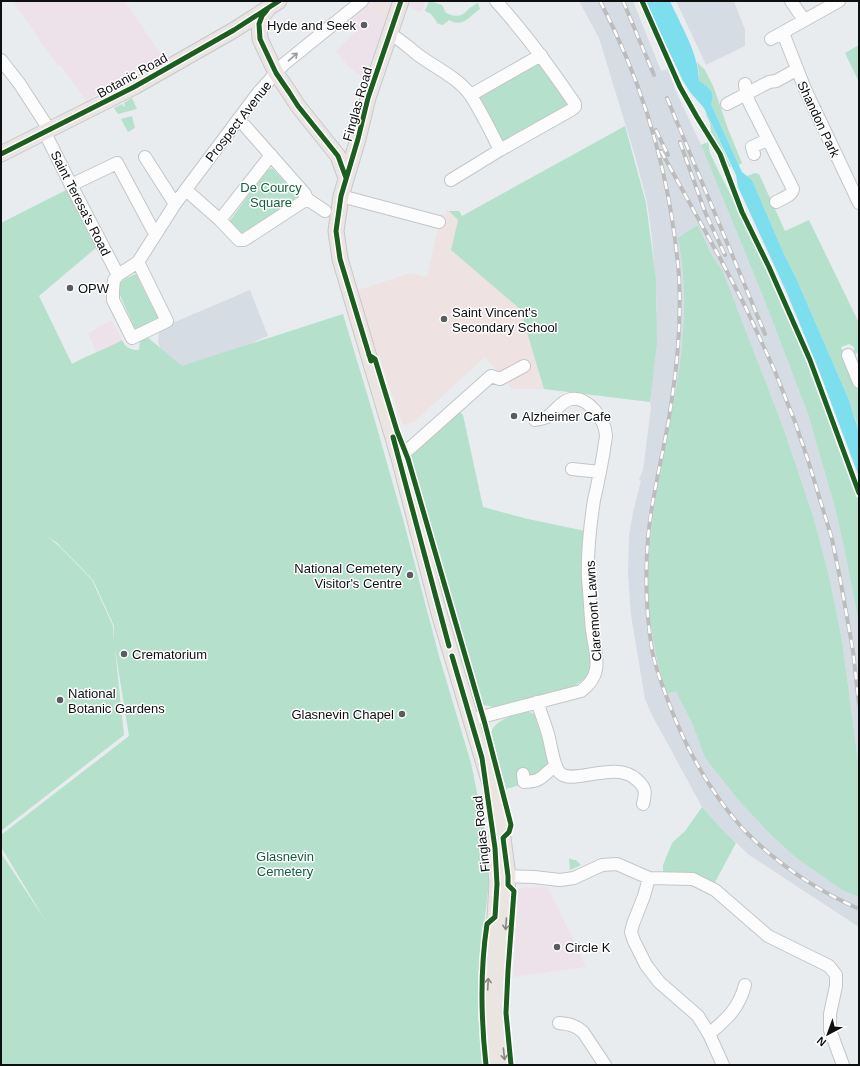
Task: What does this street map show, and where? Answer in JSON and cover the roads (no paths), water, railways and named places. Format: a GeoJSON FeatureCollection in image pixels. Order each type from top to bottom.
{"type":"FeatureCollection","features":[{"type":"Feature","properties":{"kind":"main road","name":"Finglas Road"},"geometry":{"type":"LineString","coordinates":[[401,1],[368,98],[358,139],[346,178],[336,231],[340,259],[399,458],[433,591],[496,804],[503,838],[501,1022],[505,1065]]}},
{"type":"Feature","properties":{"kind":"main road","name":"Botanic Road"},"geometry":{"type":"LineString","coordinates":[[1,154],[46,130],[125,92],[234,30],[275,4]]}},
{"type":"Feature","properties":{"kind":"main road","name":"Botanic Road"},"geometry":{"type":"LineString","coordinates":[[260,40],[259,24],[262,16],[275,4]]}},
{"type":"Feature","properties":{"kind":"main road"},"geometry":{"type":"LineString","coordinates":[[234,30],[247,31],[260,40],[276,73],[298,106],[338,156],[346,178]]}},
{"type":"Feature","properties":{"kind":"main road"},"geometry":{"type":"LineString","coordinates":[[326,140],[339,145],[346,145],[358,139]]}},
{"type":"Feature","properties":{"kind":"main road","name":"Finglas Road"},"geometry":{"type":"LineString","coordinates":[[490,1065],[487,1004],[489,966],[495,917],[497,884],[502,876]]}},
{"type":"Feature","properties":{"kind":"street","name":"Prospect Avenue"},"geometry":{"type":"LineString","coordinates":[[138,262],[175,204],[258,93],[276,73],[310,42],[362,1]]}},
{"type":"Feature","properties":{"kind":"street"},"geometry":{"type":"LineString","coordinates":[[452,180],[500,150],[575,107],[575,104],[571,98],[521,28],[496,1]]}},
{"type":"Feature","properties":{"kind":"street"},"geometry":{"type":"LineString","coordinates":[[791,1],[804,20]]}},
{"type":"Feature","properties":{"kind":"street"},"geometry":{"type":"LineString","coordinates":[[771,40],[840,1]]}},
{"type":"Feature","properties":{"kind":"street","name":"Shandon Park"},"geometry":{"type":"LineString","coordinates":[[783,33],[796,70],[859,203]]}},
{"type":"Feature","properties":{"kind":"street"},"geometry":{"type":"LineString","coordinates":[[390,34],[448,75],[471,95],[500,150]]}},
{"type":"Feature","properties":{"kind":"street"},"geometry":{"type":"LineString","coordinates":[[471,95],[541,55]]}},
{"type":"Feature","properties":{"kind":"street","name":"Saint Teresa's Road"},"geometry":{"type":"LineString","coordinates":[[1,60],[19,83],[45,123],[48,139],[118,275]]}},
{"type":"Feature","properties":{"kind":"street"},"geometry":{"type":"LineString","coordinates":[[727,104],[746,89],[776,81],[796,70]]}},
{"type":"Feature","properties":{"kind":"street"},"geometry":{"type":"LineString","coordinates":[[746,89],[767,140],[792,189],[790,194],[776,202]]}},
{"type":"Feature","properties":{"kind":"street"},"geometry":{"type":"LineString","coordinates":[[245,126],[305,194],[307,199],[325,211]]}},
{"type":"Feature","properties":{"kind":"street"},"geometry":{"type":"LineString","coordinates":[[754,154],[752,147],[767,140]]}},
{"type":"Feature","properties":{"kind":"street"},"geometry":{"type":"LineString","coordinates":[[220,220],[271,155]]}},
{"type":"Feature","properties":{"kind":"street"},"geometry":{"type":"LineString","coordinates":[[145,157],[175,204]]}},
{"type":"Feature","properties":{"kind":"street"},"geometry":{"type":"LineString","coordinates":[[71,185],[117,163],[155,234]]}},
{"type":"Feature","properties":{"kind":"street"},"geometry":{"type":"LineString","coordinates":[[186,190],[220,220],[239,240],[244,240],[307,199]]}},
{"type":"Feature","properties":{"kind":"street"},"geometry":{"type":"LineString","coordinates":[[342,196],[439,222]]}},
{"type":"Feature","properties":{"kind":"street"},"geometry":{"type":"LineString","coordinates":[[138,262],[167,321],[132,338],[113,300],[114,280],[118,275],[138,262]]}},
{"type":"Feature","properties":{"kind":"street"},"geometry":{"type":"LineString","coordinates":[[848,355],[859,382]]}},
{"type":"Feature","properties":{"kind":"street"},"geometry":{"type":"LineString","coordinates":[[399,458],[491,376],[500,378],[524,366]]}},
{"type":"Feature","properties":{"kind":"street","name":"Claremont Lawns"},"geometry":{"type":"LineString","coordinates":[[470,720],[581,691],[589,685],[596,671],[598,662],[592,630],[588,575],[590,532],[606,434],[602,419],[584,401],[572,399],[564,402],[547,416],[535,420]]}},
{"type":"Feature","properties":{"kind":"street"},"geometry":{"type":"LineString","coordinates":[[572,469],[600,472]]}},
{"type":"Feature","properties":{"kind":"street"},"geometry":{"type":"LineString","coordinates":[[537,702],[548,734],[556,767],[560,772],[565,776],[573,777],[606,771],[621,772],[633,776],[642,785],[646,793],[644,804]]}},
{"type":"Feature","properties":{"kind":"street"},"geometry":{"type":"LineString","coordinates":[[523,774],[524,782],[539,780],[551,768],[556,767]]}},
{"type":"Feature","properties":{"kind":"street"},"geometry":{"type":"LineString","coordinates":[[502,876],[534,877],[560,880],[574,878],[602,865],[610,863],[617,864],[649,878],[693,879],[715,890],[768,936],[829,966],[836,975],[836,986],[830,1014],[830,1030],[843,1065]]}},
{"type":"Feature","properties":{"kind":"street"},"geometry":{"type":"LineString","coordinates":[[649,878],[631,932],[634,941],[646,965],[659,982],[698,1016],[709,1034],[723,1065]]}},
{"type":"Feature","properties":{"kind":"street"},"geometry":{"type":"LineString","coordinates":[[709,1034],[731,1015],[742,997],[745,984]]}},
{"type":"Feature","properties":{"kind":"street"},"geometry":{"type":"LineString","coordinates":[[559,1024],[572,1025],[579,1028],[605,1065]]}},
{"type":"Feature","properties":{"kind":"water"},"geometry":{"type":"Polygon","coordinates":[[[645,1],[670,1],[693,50],[699,81],[706,85],[712,93],[711,104],[742,172],[752,180],[797,280],[849,400],[859,432],[859,477],[818,368],[786,291],[738,187],[736,175],[704,108],[690,92],[683,81],[645,1]]]}},
{"type":"Feature","properties":{"kind":"railway"},"geometry":{"type":"LineString","coordinates":[[600,1],[626,56],[656,142],[669,202],[679,271],[680,292],[676,368],[650,520],[647,552],[647,608],[652,650],[660,680],[681,733],[699,767],[719,799],[743,829],[769,853],[797,875],[843,902],[859,909]]}},
{"type":"Feature","properties":{"kind":"railway"},"geometry":{"type":"LineString","coordinates":[[623,1],[654,75]]}},
{"type":"Feature","properties":{"kind":"railway"},"geometry":{"type":"LineString","coordinates":[[667,98],[765,334]]}},
{"type":"Feature","properties":{"kind":"railway"},"geometry":{"type":"LineString","coordinates":[[656,130],[668,155]]}},
{"type":"Feature","properties":{"kind":"railway"},"geometry":{"type":"LineString","coordinates":[[680,142],[705,212],[725,255]]}},
{"type":"Feature","properties":{"kind":"railway"},"geometry":{"type":"LineString","coordinates":[[661,151],[745,306],[774,369],[795,422],[832,539],[853,651],[859,705]]}},
{"type":"Feature","properties":{"kind":"place","name":"Hyde and Seek"},"geometry":{"type":"Point","coordinates":[364,25]}},
{"type":"Feature","properties":{"kind":"place","name":"OPW"},"geometry":{"type":"Point","coordinates":[70,288]}},
{"type":"Feature","properties":{"kind":"place","name":"Saint Vincent's Secondary School"},"geometry":{"type":"Point","coordinates":[444,319]}},
{"type":"Feature","properties":{"kind":"place","name":"Alzheimer Cafe"},"geometry":{"type":"Point","coordinates":[514,416]}},
{"type":"Feature","properties":{"kind":"place","name":"National Cemetery Visitor's Centre"},"geometry":{"type":"Point","coordinates":[410,575]}},
{"type":"Feature","properties":{"kind":"place","name":"Crematorium"},"geometry":{"type":"Point","coordinates":[124,654]}},
{"type":"Feature","properties":{"kind":"place","name":"National Botanic Gardens"},"geometry":{"type":"Point","coordinates":[60,700]}},
{"type":"Feature","properties":{"kind":"place","name":"Glasnevin Chapel"},"geometry":{"type":"Point","coordinates":[402,714]}},
{"type":"Feature","properties":{"kind":"place","name":"Circle K"},"geometry":{"type":"Point","coordinates":[557,947]}},
{"type":"Feature","properties":{"kind":"park label","name":"De Courcy Square"},"geometry":{"type":"Point","coordinates":[271,194]}},
{"type":"Feature","properties":{"kind":"park label","name":"Glasnevin Cemetery"},"geometry":{"type":"Point","coordinates":[285,864]}}]}
